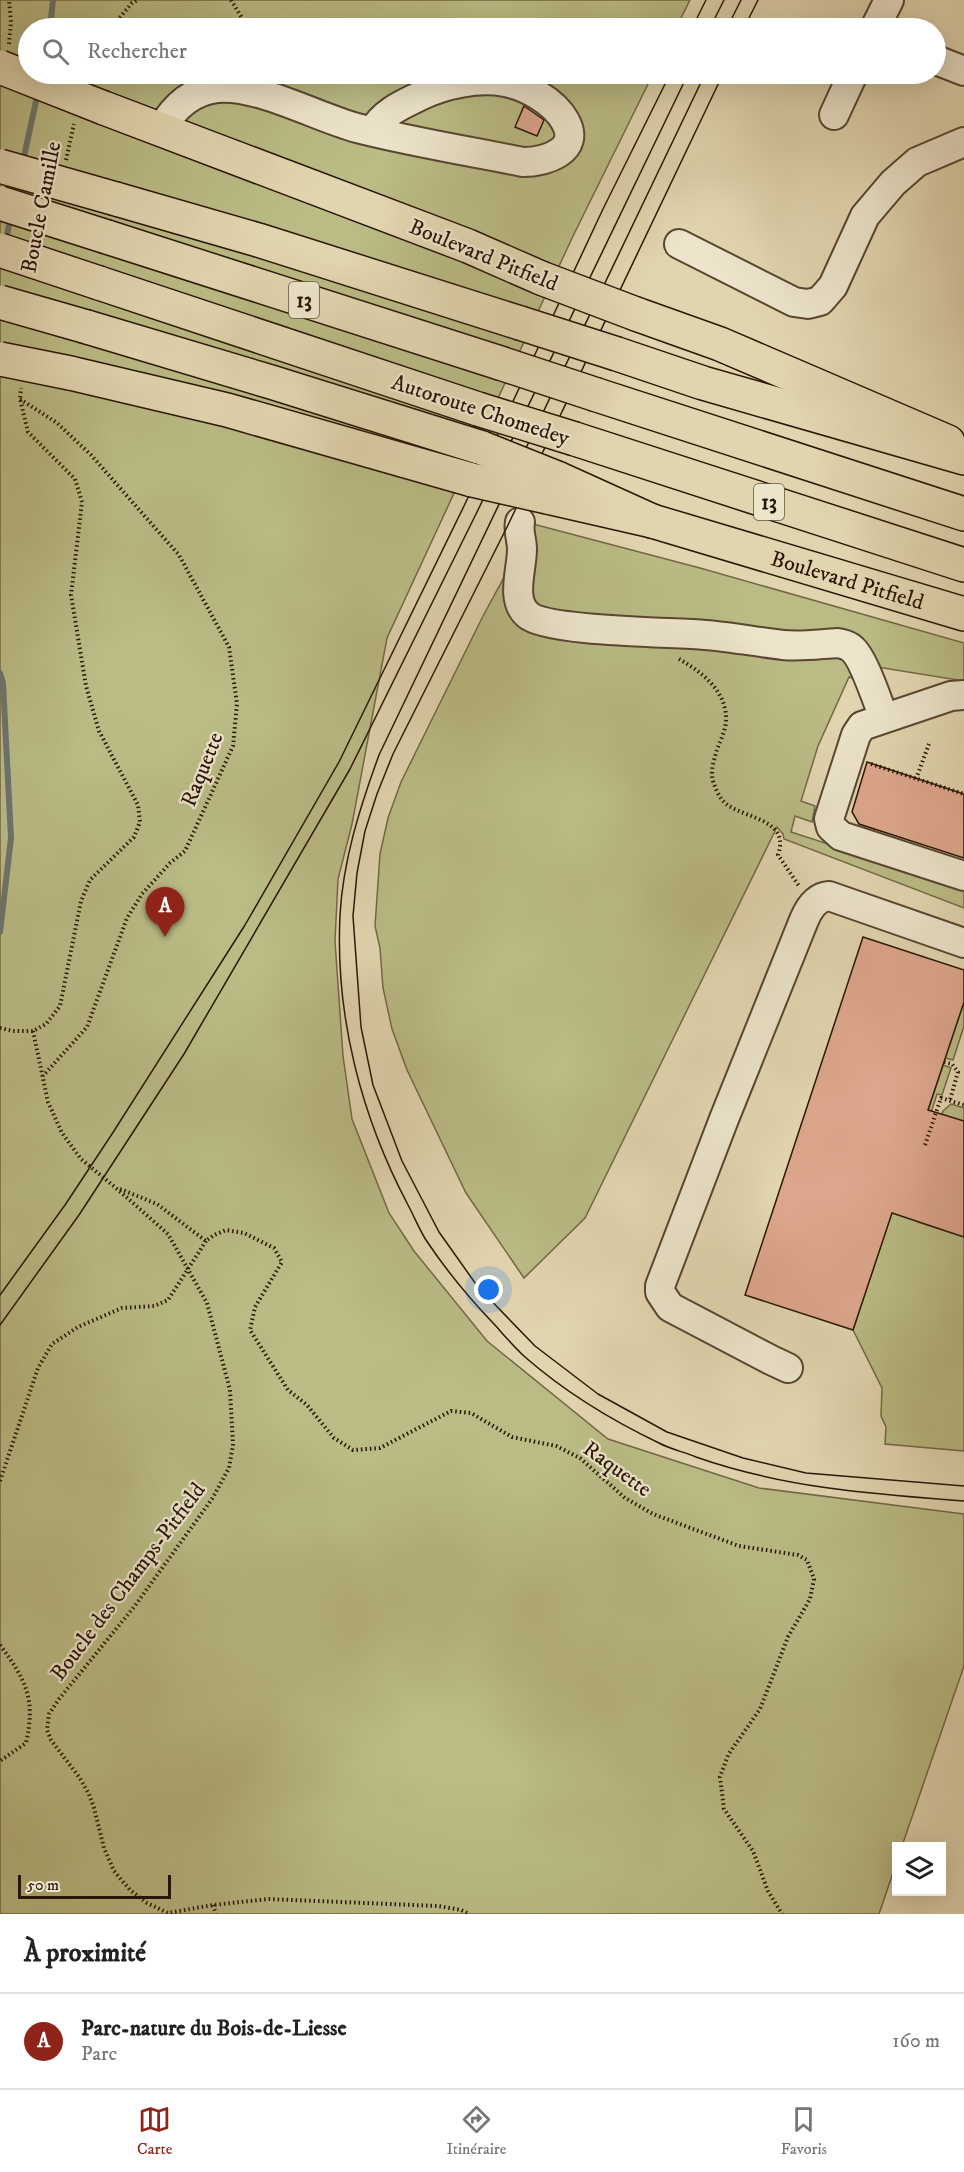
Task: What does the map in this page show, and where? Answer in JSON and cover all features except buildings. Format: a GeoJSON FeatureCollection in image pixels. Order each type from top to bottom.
{"type":"FeatureCollection","features":[{"type":"Feature","properties":{"kind":"main road","name":"Boulevard Pitfield"},"geometry":{"type":"LineString","coordinates":[[0,67],[18,77]]}},
{"type":"Feature","properties":{"kind":"main road","name":"Boulevard Pitfield"},"geometry":{"type":"LineString","coordinates":[[32,84],[89,114],[161,130],[468,246],[541,278],[720,344],[964,449]]}},
{"type":"Feature","properties":{"kind":"main road"},"geometry":{"type":"LineString","coordinates":[[0,166],[258,240],[520,322],[704,383],[964,458]]}},
{"type":"Feature","properties":{"kind":"main road","name":"13"},"geometry":{"type":"LineString","coordinates":[[0,203],[964,514]]}},
{"type":"Feature","properties":{"kind":"main road","name":"Autoroute Chomedey"},"geometry":{"type":"LineString","coordinates":[[0,250],[478,409],[964,565]]}},
{"type":"Feature","properties":{"kind":"main road"},"geometry":{"type":"LineString","coordinates":[[0,302],[271,382],[462,442],[552,487]]}},
{"type":"Feature","properties":{"kind":"main road"},"geometry":{"type":"LineString","coordinates":[[0,359],[187,399],[447,473],[552,487]]}},
{"type":"Feature","properties":{"kind":"main road","name":"Boulevard Pitfield"},"geometry":{"type":"LineString","coordinates":[[552,487],[652,521],[964,614]]}},
{"type":"Feature","properties":{"kind":"lane"},"geometry":{"type":"LineString","coordinates":[[880,18],[889,0]]}},
{"type":"Feature","properties":{"kind":"lane"},"geometry":{"type":"LineString","coordinates":[[946,64],[964,71]]}},
{"type":"Feature","properties":{"kind":"lane"},"geometry":{"type":"LineString","coordinates":[[373,131],[388,113],[430,91],[457,84]]}},
{"type":"Feature","properties":{"kind":"lane"},"geometry":{"type":"LineString","coordinates":[[161,130],[169,116],[190,97],[216,88],[233,88],[257,93],[355,127],[523,162],[536,162],[562,151],[568,138],[565,121],[552,105],[542,98],[511,84]]}},
{"type":"Feature","properties":{"kind":"lane"},"geometry":{"type":"LineString","coordinates":[[834,115],[849,84]]}},
{"type":"Feature","properties":{"kind":"lane"},"geometry":{"type":"LineString","coordinates":[[679,243],[794,302],[808,304],[820,301],[833,286],[865,216],[893,183],[917,162],[964,142]]}},
{"type":"Feature","properties":{"kind":"lane"},"geometry":{"type":"LineString","coordinates":[[520,522],[522,550],[518,582],[519,598],[524,610],[534,619],[547,623],[602,629],[706,635],[783,645],[838,643],[851,648],[859,657],[884,718]]}},
{"type":"Feature","properties":{"kind":"lane"},"geometry":{"type":"LineString","coordinates":[[964,695],[951,696],[884,718],[866,724],[859,730],[829,819],[831,827],[837,834],[964,876]]}},
{"type":"Feature","properties":{"kind":"lane"},"geometry":{"type":"LineString","coordinates":[[788,1368],[670,1307],[660,1292],[660,1286],[728,1108],[804,920],[812,905],[824,897],[835,898],[964,943]]}},
{"type":"Feature","properties":{"kind":"path"},"geometry":{"type":"LineString","coordinates":[[119,18],[132,3],[138,0]]}},
{"type":"Feature","properties":{"kind":"path"},"geometry":{"type":"LineString","coordinates":[[231,0],[242,18]]}},
{"type":"Feature","properties":{"kind":"path","name":"Boucle Camille"},"geometry":{"type":"LineString","coordinates":[[66,164],[89,114]]}},
{"type":"Feature","properties":{"kind":"path"},"geometry":{"type":"LineString","coordinates":[[0,1028],[13,1031],[33,1031],[46,1024],[60,1006],[81,901],[90,880],[134,837],[140,822],[138,805],[99,730],[86,686],[71,595],[82,502],[75,479],[28,432],[20,399],[21,387]]}},
{"type":"Feature","properties":{"kind":"path","name":"Raquette"},"geometry":{"type":"LineString","coordinates":[[20,399],[57,423],[91,456],[179,555],[229,647],[237,704],[233,746],[185,850],[142,894],[127,918],[87,1027],[42,1076]]}},
{"type":"Feature","properties":{"kind":"path"},"geometry":{"type":"LineString","coordinates":[[673,656],[711,683],[724,701],[726,723],[712,769],[712,779],[720,798],[728,806],[761,820],[778,832],[781,840],[778,855],[812,905]]}},
{"type":"Feature","properties":{"kind":"path"},"geometry":{"type":"LineString","coordinates":[[916,779],[929,744]]}},
{"type":"Feature","properties":{"kind":"path"},"geometry":{"type":"LineString","coordinates":[[867,762],[964,794]]}},
{"type":"Feature","properties":{"kind":"path","name":"Boucle des Champs-Pitfield"},"geometry":{"type":"LineString","coordinates":[[33,1031],[48,1102],[62,1132],[81,1159],[168,1234],[207,1303],[230,1390],[233,1445],[229,1468],[212,1499],[134,1607],[49,1714],[47,1730],[51,1740],[79,1777],[88,1794],[104,1848],[114,1870],[138,1897],[167,1913],[268,1899],[438,1906],[461,1910],[468,1914]]}},
{"type":"Feature","properties":{"kind":"path"},"geometry":{"type":"LineString","coordinates":[[944,1062],[952,1064],[958,1072],[950,1100]]}},
{"type":"Feature","properties":{"kind":"path"},"geometry":{"type":"LineString","coordinates":[[925,1145],[941,1098],[964,1105]]}},
{"type":"Feature","properties":{"kind":"path"},"geometry":{"type":"LineString","coordinates":[[0,1481],[38,1368],[52,1344],[78,1327],[122,1308],[154,1306],[168,1300],[206,1241],[156,1204],[116,1188]]}},
{"type":"Feature","properties":{"kind":"path","name":"Raquette"},"geometry":{"type":"LineString","coordinates":[[206,1241],[226,1230],[244,1233],[274,1248],[282,1262],[255,1307],[250,1330],[288,1390],[307,1405],[334,1438],[353,1450],[380,1448],[451,1412],[471,1413],[512,1437],[556,1446],[580,1458],[625,1498],[653,1514],[739,1546],[798,1555],[807,1560],[814,1579],[810,1599],[788,1637],[760,1709],[728,1755],[720,1777],[724,1809],[753,1851],[768,1891],[782,1914]]}},
{"type":"Feature","properties":{"kind":"path"},"geometry":{"type":"LineString","coordinates":[[0,1645],[15,1665],[29,1694],[29,1727],[26,1743],[0,1761]]}},
{"type":"Feature","properties":{"kind":"path"},"geometry":{"type":"LineString","coordinates":[[213,1905],[216,1914]]}},
{"type":"Feature","properties":{"kind":"green space"},"geometry":{"type":"Polygon","coordinates":[[[0,0],[690,0],[681,18],[18,18],[18,84],[648,84],[573,236],[387,638],[352,824],[338,879],[335,941],[343,1056],[352,1119],[389,1213],[414,1251],[487,1341],[608,1439],[759,1488],[964,1514],[964,1666],[903,1842],[892,1842],[892,1876],[879,1914],[0,1914],[0,0]]]}},
{"type":"Feature","properties":{"kind":"green space"},"geometry":{"type":"Polygon","coordinates":[[[533,524],[700,568],[964,643],[964,681],[871,666],[855,679],[849,677],[818,746],[801,801],[815,806],[812,822],[795,816],[791,832],[964,888],[964,908],[784,839],[777,827],[585,1218],[524,1278],[466,1193],[407,1070],[392,1029],[383,988],[380,948],[375,926],[380,854],[388,818],[401,782],[483,616],[533,524]]]}},
{"type":"Feature","properties":{"kind":"green space"},"geometry":{"type":"Polygon","coordinates":[[[964,1002],[964,1026],[953,1060],[945,1058],[964,1002]]]}},
{"type":"Feature","properties":{"kind":"green space"},"geometry":{"type":"Polygon","coordinates":[[[943,1065],[951,1068],[942,1095],[937,1094],[921,1144],[917,1143],[943,1065]]]}},
{"type":"Feature","properties":{"kind":"green space"},"geometry":{"type":"Polygon","coordinates":[[[951,1104],[964,1108],[964,1121],[931,1147],[943,1111],[951,1104]]]}},
{"type":"Feature","properties":{"kind":"green space"},"geometry":{"type":"Polygon","coordinates":[[[902,1181],[928,1190],[918,1222],[964,1237],[964,1451],[885,1444],[886,1427],[881,1416],[882,1388],[853,1330],[902,1181]]]}},
{"type":"Feature","properties":{"kind":"waterway"},"geometry":{"type":"LineString","coordinates":[[51,18],[53,0]]}},
{"type":"Feature","properties":{"kind":"waterway"},"geometry":{"type":"LineString","coordinates":[[23,161],[38,92]]}},
{"type":"Feature","properties":{"kind":"waterway"},"geometry":{"type":"LineString","coordinates":[[6,240],[11,215]]}},
{"type":"Feature","properties":{"kind":"waterway"},"geometry":{"type":"LineString","coordinates":[[0,673],[3,683],[11,838],[0,932]]}},
{"type":"Feature","properties":{"kind":"tram line"},"geometry":{"type":"LineString","coordinates":[[697,18],[706,0]]}},
{"type":"Feature","properties":{"kind":"tram line"},"geometry":{"type":"LineString","coordinates":[[715,18],[724,0]]}},
{"type":"Feature","properties":{"kind":"tram line"},"geometry":{"type":"LineString","coordinates":[[732,18],[741,0]]}},
{"type":"Feature","properties":{"kind":"tram line"},"geometry":{"type":"LineString","coordinates":[[749,18],[758,0]]}},
{"type":"Feature","properties":{"kind":"tram line"},"geometry":{"type":"LineString","coordinates":[[0,1295],[65,1205],[245,925],[339,762],[665,84]]}},
{"type":"Feature","properties":{"kind":"tram line"},"geometry":{"type":"LineString","coordinates":[[0,1325],[79,1215],[184,1054],[350,769],[683,84]]}},
{"type":"Feature","properties":{"kind":"tram line"},"geometry":{"type":"LineString","coordinates":[[700,84],[379,755],[354,834],[342,894],[340,953],[347,1028],[354,1064],[377,1136],[391,1171],[423,1236],[467,1294],[521,1353],[540,1370],[572,1394],[641,1434],[663,1445],[729,1468],[828,1488],[964,1501]]}},
{"type":"Feature","properties":{"kind":"tram line"},"geometry":{"type":"LineString","coordinates":[[718,84],[508,525],[393,754],[377,794],[365,831],[357,873],[353,916],[361,1027],[373,1085],[402,1161],[439,1232],[478,1287],[535,1346],[598,1394],[667,1432],[743,1458],[806,1473],[964,1486]]}},
{"type":"Feature","properties":{"kind":"place","name":"Parc-nature du Bois-de-Liesse"},"geometry":{"type":"Point","coordinates":[165,937]}}]}
